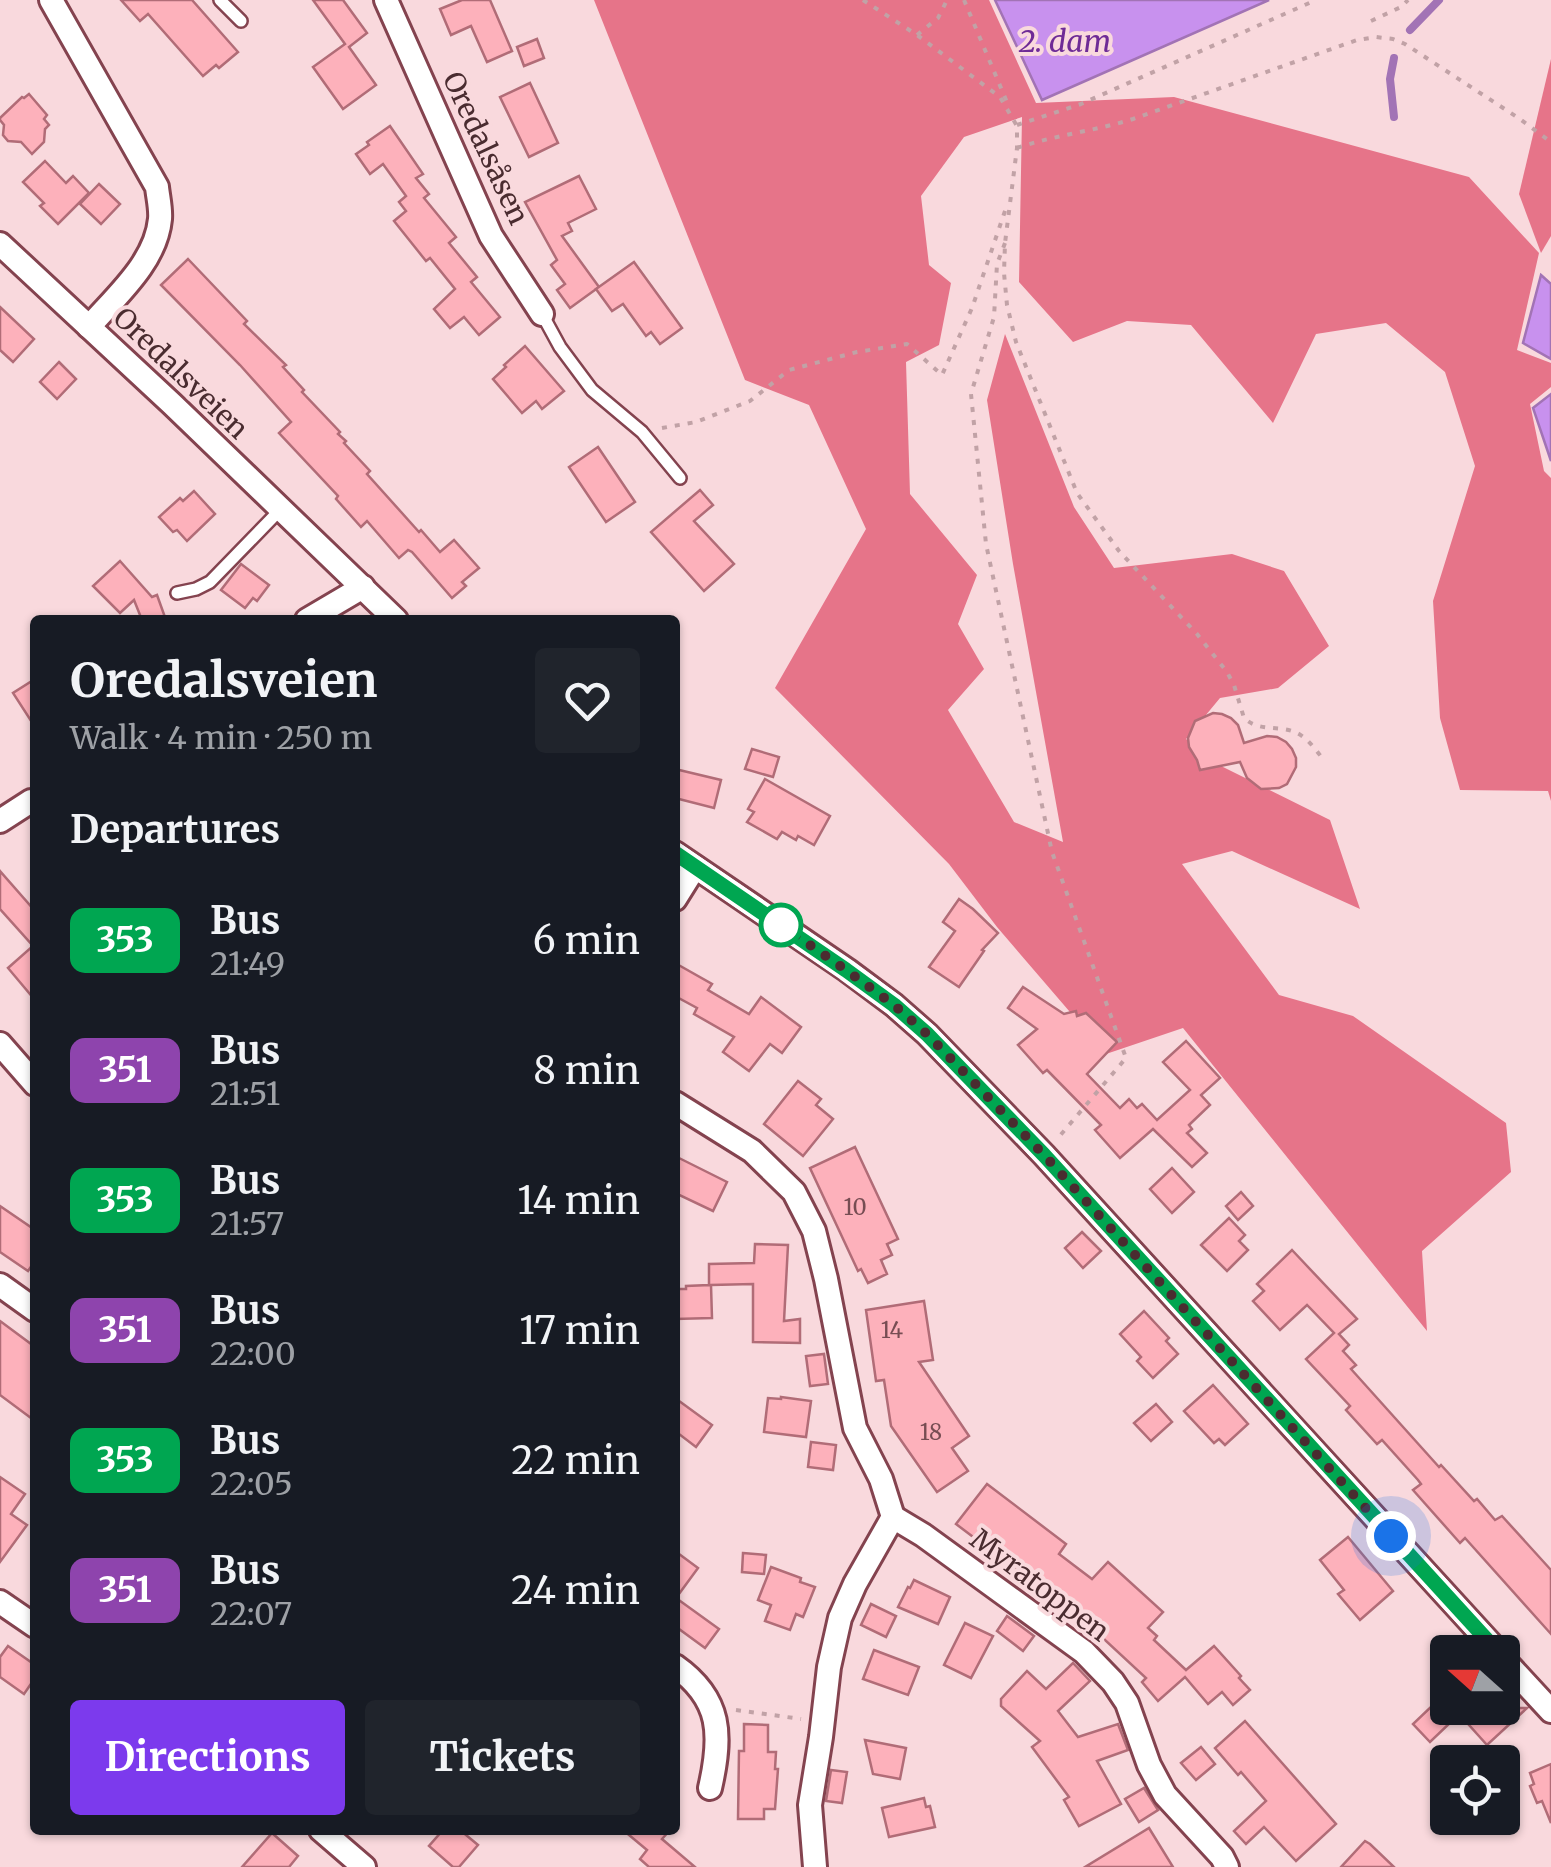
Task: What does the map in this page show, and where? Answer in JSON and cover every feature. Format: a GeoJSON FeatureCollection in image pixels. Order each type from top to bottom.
{"type":"FeatureCollection","features":[{"type":"Feature","properties":{"kind":"street"},"geometry":{"type":"LineString","coordinates":[[51,0],[157,186],[161,218],[154,243],[140,268],[88,326]]}},
{"type":"Feature","properties":{"kind":"street","name":"Oredalsåsen"},"geometry":{"type":"LineString","coordinates":[[386,0],[491,236],[542,314]]}},
{"type":"Feature","properties":{"kind":"street","name":"Oredalsveien"},"geometry":{"type":"LineString","coordinates":[[0,244],[391,615]]}},
{"type":"Feature","properties":{"kind":"street"},"geometry":{"type":"LineString","coordinates":[[315,615],[364,586]]}},
{"type":"Feature","properties":{"kind":"street"},"geometry":{"type":"LineString","coordinates":[[0,821],[30,802]]}},
{"type":"Feature","properties":{"kind":"street"},"geometry":{"type":"LineString","coordinates":[[680,856],[846,970],[927,1034],[1044,1155],[1482,1635]]}},
{"type":"Feature","properties":{"kind":"street"},"geometry":{"type":"LineString","coordinates":[[680,892],[695,867]]}},
{"type":"Feature","properties":{"kind":"street"},"geometry":{"type":"LineString","coordinates":[[0,1044],[30,1078]]}},
{"type":"Feature","properties":{"kind":"street"},"geometry":{"type":"LineString","coordinates":[[680,1106],[752,1151],[794,1192],[814,1231],[855,1428],[894,1517],[840,1618],[829,1667],[810,1805],[815,1867]]}},
{"type":"Feature","properties":{"kind":"street"},"geometry":{"type":"LineString","coordinates":[[0,1286],[30,1307]]}},
{"type":"Feature","properties":{"kind":"street","name":"Myratoppen"},"geometry":{"type":"LineString","coordinates":[[894,1517],[1084,1652],[1113,1682],[1127,1703],[1164,1796],[1211,1844],[1227,1867]]}},
{"type":"Feature","properties":{"kind":"street"},"geometry":{"type":"LineString","coordinates":[[0,1602],[30,1623]]}},
{"type":"Feature","properties":{"kind":"street"},"geometry":{"type":"LineString","coordinates":[[680,1669],[694,1679],[712,1705],[718,1753],[710,1788]]}},
{"type":"Feature","properties":{"kind":"street"},"geometry":{"type":"LineString","coordinates":[[1520,1677],[1551,1711]]}},
{"type":"Feature","properties":{"kind":"street"},"geometry":{"type":"LineString","coordinates":[[327,1835],[364,1867]]}},
{"type":"Feature","properties":{"kind":"lane"},"geometry":{"type":"LineString","coordinates":[[220,0],[240,20]]}},
{"type":"Feature","properties":{"kind":"lane"},"geometry":{"type":"LineString","coordinates":[[542,314],[560,348],[592,390],[642,432],[680,478]]}},
{"type":"Feature","properties":{"kind":"lane"},"geometry":{"type":"LineString","coordinates":[[177,593],[196,590],[210,582],[280,510]]}},
{"type":"Feature","properties":{"kind":"path"},"geometry":{"type":"LineString","coordinates":[[863,0],[1000,97],[1017,126]]}},
{"type":"Feature","properties":{"kind":"path"},"geometry":{"type":"LineString","coordinates":[[916,35],[938,18],[948,0]]}},
{"type":"Feature","properties":{"kind":"path"},"geometry":{"type":"LineString","coordinates":[[964,0],[1017,126],[1004,243],[1005,290],[1013,332],[1070,478],[1086,508],[1119,551],[1227,672],[1248,723],[1300,735],[1324,759]]}},
{"type":"Feature","properties":{"kind":"path"},"geometry":{"type":"LineString","coordinates":[[1017,126],[1082,104],[1304,2],[1316,0]]}},
{"type":"Feature","properties":{"kind":"path"},"geometry":{"type":"LineString","coordinates":[[1371,21],[1408,0]]}},
{"type":"Feature","properties":{"kind":"path"},"geometry":{"type":"LineString","coordinates":[[1017,148],[1117,124],[1376,36],[1405,44],[1551,142]]}},
{"type":"Feature","properties":{"kind":"path"},"geometry":{"type":"LineString","coordinates":[[642,432],[696,422],[750,401],[788,370],[858,352],[907,344],[942,375],[972,308],[1009,200]]}},
{"type":"Feature","properties":{"kind":"path"},"geometry":{"type":"LineString","coordinates":[[1004,243],[997,264],[994,317],[971,394],[986,544],[1052,852],[1126,1058],[1044,1155]]}},
{"type":"Feature","properties":{"kind":"path"},"geometry":{"type":"LineString","coordinates":[[712,1705],[822,1721]]}},
{"type":"Feature","properties":{"kind":"shaded area"},"geometry":{"type":"Polygon","coordinates":[[[594,0],[989,0],[1036,103],[1174,97],[1469,177],[1539,253],[1517,350],[1551,363],[1551,387],[1530,404],[1544,471],[1551,478],[1551,801],[1548,791],[1460,790],[1440,718],[1433,601],[1475,466],[1445,372],[1386,323],[1316,334],[1273,423],[1191,325],[1127,321],[1073,342],[1019,282],[1022,117],[964,137],[921,196],[929,265],[951,283],[939,345],[906,362],[910,494],[977,575],[958,624],[984,669],[948,710],[1014,822],[1063,842],[987,400],[1005,334],[1074,507],[1114,568],[1232,554],[1284,571],[1329,646],[1278,688],[1220,698],[1186,739],[1223,767],[1330,820],[1360,909],[1232,851],[1182,864],[1279,995],[1353,1016],[1506,1123],[1511,1172],[1422,1251],[1427,1331],[1183,1028],[1106,1054],[997,927],[949,864],[775,688],[866,529],[809,405],[745,380],[594,0]]]}},
{"type":"Feature","properties":{"kind":"shaded area"},"geometry":{"type":"Polygon","coordinates":[[[1551,59],[1551,236],[1541,253],[1519,194],[1551,59]]]}},
{"type":"Feature","properties":{"kind":"water","name":"2. dam"},"geometry":{"type":"Polygon","coordinates":[[[995,0],[1269,0],[1042,100],[995,0]]]}},
{"type":"Feature","properties":{"kind":"water"},"geometry":{"type":"Polygon","coordinates":[[[1541,275],[1551,284],[1551,359],[1523,343],[1541,275]]]}},
{"type":"Feature","properties":{"kind":"water"},"geometry":{"type":"Polygon","coordinates":[[[1551,394],[1551,461],[1533,408],[1551,394]]]}},
{"type":"Feature","properties":{"kind":"building"},"geometry":{"type":"Polygon","coordinates":[[[121,0],[192,0],[238,52],[203,76],[148,14],[140,21],[121,0]]]}},
{"type":"Feature","properties":{"kind":"building"},"geometry":{"type":"Polygon","coordinates":[[[313,0],[343,0],[367,33],[349,47],[376,85],[343,109],[313,67],[345,44],[313,0]]]}},
{"type":"Feature","properties":{"kind":"building"},"geometry":{"type":"Polygon","coordinates":[[[462,0],[490,0],[512,51],[487,62],[471,26],[451,35],[440,9],[462,0]]]}},
{"type":"Feature","properties":{"kind":"building"},"geometry":{"type":"Polygon","coordinates":[[[537,39],[544,58],[524,66],[517,47],[537,39]]]}},
{"type":"Feature","properties":{"kind":"building"},"geometry":{"type":"Polygon","coordinates":[[[530,83],[558,143],[529,157],[500,97],[530,83]]]}},
{"type":"Feature","properties":{"kind":"building"},"geometry":{"type":"Polygon","coordinates":[[[29,94],[47,115],[44,119],[49,125],[44,142],[32,154],[21,142],[8,141],[0,120],[29,94]]]}},
{"type":"Feature","properties":{"kind":"building"},"geometry":{"type":"Polygon","coordinates":[[[390,126],[423,174],[416,178],[429,194],[424,198],[456,237],[449,243],[477,277],[471,282],[500,317],[479,335],[464,317],[450,328],[434,309],[455,289],[394,221],[406,211],[399,202],[406,196],[383,164],[370,174],[356,154],[390,126]]]}},
{"type":"Feature","properties":{"kind":"building"},"geometry":{"type":"Polygon","coordinates":[[[45,161],[66,183],[73,176],[89,193],[58,224],[23,182],[45,161]]]}},
{"type":"Feature","properties":{"kind":"building"},"geometry":{"type":"Polygon","coordinates":[[[579,176],[596,209],[568,223],[572,231],[562,236],[599,287],[570,308],[557,290],[565,284],[551,265],[557,260],[525,202],[579,176]]]}},
{"type":"Feature","properties":{"kind":"building"},"geometry":{"type":"Polygon","coordinates":[[[99,184],[120,204],[101,224],[80,204],[99,184]]]}},
{"type":"Feature","properties":{"kind":"building"},"geometry":{"type":"Polygon","coordinates":[[[188,259],[247,321],[244,324],[286,365],[283,367],[302,392],[370,471],[367,474],[419,532],[440,552],[454,540],[479,568],[462,582],[466,586],[452,598],[412,552],[408,550],[399,558],[367,521],[361,527],[336,499],[338,496],[279,433],[291,422],[161,285],[188,259]]]}},
{"type":"Feature","properties":{"kind":"building"},"geometry":{"type":"Polygon","coordinates":[[[634,262],[682,328],[660,344],[651,332],[646,336],[623,304],[612,311],[596,289],[634,262]]]}},
{"type":"Feature","properties":{"kind":"building"},"geometry":{"type":"Polygon","coordinates":[[[0,307],[34,339],[13,362],[0,350],[0,307]]]}},
{"type":"Feature","properties":{"kind":"building"},"geometry":{"type":"Polygon","coordinates":[[[525,346],[564,391],[542,409],[536,401],[522,413],[493,379],[525,346]]]}},
{"type":"Feature","properties":{"kind":"building"},"geometry":{"type":"Polygon","coordinates":[[[59,362],[76,379],[57,399],[40,382],[59,362]]]}},
{"type":"Feature","properties":{"kind":"building"},"geometry":{"type":"Polygon","coordinates":[[[598,447],[635,502],[606,522],[569,467],[598,447]]]}},
{"type":"Feature","properties":{"kind":"building"},"geometry":{"type":"Polygon","coordinates":[[[700,490],[713,505],[694,521],[734,564],[704,591],[651,532],[700,490]]]}},
{"type":"Feature","properties":{"kind":"building"},"geometry":{"type":"Polygon","coordinates":[[[194,491],[215,514],[187,541],[159,517],[194,491]]]}},
{"type":"Feature","properties":{"kind":"building"},"geometry":{"type":"Polygon","coordinates":[[[120,561],[152,597],[157,595],[164,615],[140,615],[134,600],[120,613],[93,586],[120,561]]]}},
{"type":"Feature","properties":{"kind":"building"},"geometry":{"type":"Polygon","coordinates":[[[241,564],[269,585],[257,601],[253,598],[245,608],[221,590],[241,564]]]}},
{"type":"Feature","properties":{"kind":"building"},"geometry":{"type":"Polygon","coordinates":[[[30,682],[30,719],[13,693],[30,682]]]}},
{"type":"Feature","properties":{"kind":"building"},"geometry":{"type":"Polygon","coordinates":[[[1213,713],[1231,718],[1244,743],[1267,736],[1286,742],[1296,758],[1287,784],[1261,789],[1247,778],[1240,762],[1200,770],[1188,738],[1195,721],[1213,713]]]}},
{"type":"Feature","properties":{"kind":"building"},"geometry":{"type":"Polygon","coordinates":[[[752,749],[779,757],[773,777],[745,769],[752,749]]]}},
{"type":"Feature","properties":{"kind":"building"},"geometry":{"type":"Polygon","coordinates":[[[680,770],[721,780],[714,808],[680,799],[680,770]]]}},
{"type":"Feature","properties":{"kind":"building"},"geometry":{"type":"Polygon","coordinates":[[[765,779],[830,816],[814,845],[782,832],[777,839],[747,822],[754,812],[748,809],[765,779]]]}},
{"type":"Feature","properties":{"kind":"building"},"geometry":{"type":"Polygon","coordinates":[[[0,871],[30,905],[30,943],[0,909],[0,871]]]}},
{"type":"Feature","properties":{"kind":"building"},"geometry":{"type":"Polygon","coordinates":[[[959,899],[998,933],[982,950],[959,987],[929,967],[955,931],[943,922],[959,899]]]}},
{"type":"Feature","properties":{"kind":"building"},"geometry":{"type":"Polygon","coordinates":[[[30,949],[30,994],[8,968],[30,949]]]}},
{"type":"Feature","properties":{"kind":"building"},"geometry":{"type":"Polygon","coordinates":[[[680,966],[712,984],[708,990],[749,1014],[761,997],[801,1027],[782,1053],[770,1044],[749,1071],[723,1052],[734,1037],[694,1014],[697,1008],[680,999],[680,966]]]}},
{"type":"Feature","properties":{"kind":"building"},"geometry":{"type":"Polygon","coordinates":[[[1023,987],[1064,1014],[1086,1013],[1117,1042],[1087,1074],[1120,1108],[1129,1099],[1137,1108],[1142,1104],[1157,1120],[1190,1090],[1163,1062],[1186,1041],[1220,1078],[1201,1095],[1210,1105],[1189,1125],[1192,1129],[1187,1133],[1207,1153],[1192,1167],[1153,1129],[1120,1158],[1095,1130],[1101,1125],[1018,1045],[1037,1029],[1008,1008],[1023,987]]]}},
{"type":"Feature","properties":{"kind":"building"},"geometry":{"type":"Polygon","coordinates":[[[798,1081],[821,1099],[816,1105],[833,1119],[803,1156],[764,1124],[798,1081]]]}},
{"type":"Feature","properties":{"kind":"building"},"geometry":{"type":"Polygon","coordinates":[[[855,1147],[898,1239],[887,1244],[892,1255],[881,1260],[887,1274],[868,1283],[861,1269],[858,1271],[810,1168],[855,1147]]]}},
{"type":"Feature","properties":{"kind":"building"},"geometry":{"type":"Polygon","coordinates":[[[680,1158],[727,1182],[713,1211],[680,1195],[680,1158]]]}},
{"type":"Feature","properties":{"kind":"building"},"geometry":{"type":"Polygon","coordinates":[[[1172,1168],[1194,1192],[1172,1213],[1150,1189],[1172,1168]]]}},
{"type":"Feature","properties":{"kind":"building"},"geometry":{"type":"Polygon","coordinates":[[[1241,1192],[1253,1206],[1238,1220],[1226,1206],[1241,1192]]]}},
{"type":"Feature","properties":{"kind":"building"},"geometry":{"type":"Polygon","coordinates":[[[0,1206],[30,1227],[30,1268],[28,1271],[0,1252],[0,1206]]]}},
{"type":"Feature","properties":{"kind":"building"},"geometry":{"type":"Polygon","coordinates":[[[1229,1218],[1245,1235],[1239,1241],[1248,1250],[1227,1271],[1201,1245],[1229,1218]]]}},
{"type":"Feature","properties":{"kind":"building"},"geometry":{"type":"Polygon","coordinates":[[[1082,1232],[1101,1251],[1083,1268],[1065,1248],[1082,1232]]]}},
{"type":"Feature","properties":{"kind":"building"},"geometry":{"type":"Polygon","coordinates":[[[755,1244],[788,1245],[784,1321],[800,1319],[800,1343],[753,1342],[753,1284],[711,1285],[712,1318],[680,1319],[680,1289],[709,1285],[709,1264],[754,1263],[755,1244]]]}},
{"type":"Feature","properties":{"kind":"building"},"geometry":{"type":"Polygon","coordinates":[[[1292,1250],[1357,1319],[1339,1334],[1349,1345],[1343,1351],[1356,1365],[1351,1369],[1439,1467],[1495,1520],[1502,1516],[1551,1570],[1551,1634],[1465,1538],[1460,1543],[1413,1490],[1421,1484],[1418,1480],[1382,1440],[1377,1444],[1346,1410],[1350,1406],[1306,1359],[1334,1333],[1307,1305],[1280,1330],[1253,1301],[1264,1291],[1257,1284],[1292,1250]]]}},
{"type":"Feature","properties":{"kind":"building"},"geometry":{"type":"Polygon","coordinates":[[[924,1301],[933,1360],[919,1362],[969,1436],[952,1448],[968,1471],[937,1492],[891,1426],[884,1380],[876,1381],[866,1310],[924,1301]]]}},
{"type":"Feature","properties":{"kind":"building"},"geometry":{"type":"Polygon","coordinates":[[[1144,1311],[1178,1354],[1153,1378],[1120,1334],[1144,1311]]]}},
{"type":"Feature","properties":{"kind":"building"},"geometry":{"type":"Polygon","coordinates":[[[0,1321],[30,1343],[30,1417],[0,1395],[0,1321]]]}},
{"type":"Feature","properties":{"kind":"building"},"geometry":{"type":"Polygon","coordinates":[[[824,1354],[828,1384],[810,1386],[806,1356],[824,1354]]]}},
{"type":"Feature","properties":{"kind":"building"},"geometry":{"type":"Polygon","coordinates":[[[1213,1385],[1248,1424],[1225,1445],[1219,1439],[1214,1443],[1184,1411],[1213,1385]]]}},
{"type":"Feature","properties":{"kind":"building"},"geometry":{"type":"Polygon","coordinates":[[[768,1398],[811,1401],[806,1437],[764,1432],[768,1398]]]}},
{"type":"Feature","properties":{"kind":"building"},"geometry":{"type":"Polygon","coordinates":[[[680,1402],[712,1425],[696,1447],[680,1435],[680,1402]]]}},
{"type":"Feature","properties":{"kind":"building"},"geometry":{"type":"Polygon","coordinates":[[[1156,1404],[1172,1422],[1151,1441],[1134,1423],[1156,1404]]]}},
{"type":"Feature","properties":{"kind":"building"},"geometry":{"type":"Polygon","coordinates":[[[811,1442],[836,1445],[833,1470],[808,1467],[811,1442]]]}},
{"type":"Feature","properties":{"kind":"building"},"geometry":{"type":"Polygon","coordinates":[[[0,1477],[25,1494],[11,1514],[27,1525],[0,1562],[0,1477]]]}},
{"type":"Feature","properties":{"kind":"building"},"geometry":{"type":"Polygon","coordinates":[[[987,1484],[1066,1544],[1059,1554],[1092,1579],[1108,1562],[1163,1612],[1148,1628],[1157,1636],[1154,1640],[1186,1670],[1214,1646],[1250,1690],[1233,1705],[1222,1692],[1208,1704],[1185,1677],[1158,1701],[1142,1682],[1146,1678],[1080,1613],[956,1524],[987,1484]]]}},
{"type":"Feature","properties":{"kind":"building"},"geometry":{"type":"Polygon","coordinates":[[[1348,1537],[1393,1591],[1360,1620],[1338,1594],[1344,1590],[1320,1560],[1348,1537]]]}},
{"type":"Feature","properties":{"kind":"building"},"geometry":{"type":"Polygon","coordinates":[[[743,1553],[766,1555],[764,1574],[742,1572],[743,1553]]]}},
{"type":"Feature","properties":{"kind":"building"},"geometry":{"type":"Polygon","coordinates":[[[680,1555],[698,1568],[680,1593],[680,1555]]]}},
{"type":"Feature","properties":{"kind":"building"},"geometry":{"type":"Polygon","coordinates":[[[771,1567],[815,1587],[803,1617],[796,1614],[790,1630],[765,1621],[771,1605],[758,1600],[771,1567]]]}},
{"type":"Feature","properties":{"kind":"building"},"geometry":{"type":"Polygon","coordinates":[[[914,1580],[950,1597],[938,1624],[898,1607],[914,1580]]]}},
{"type":"Feature","properties":{"kind":"building"},"geometry":{"type":"Polygon","coordinates":[[[680,1601],[719,1629],[705,1648],[680,1630],[680,1601]]]}},
{"type":"Feature","properties":{"kind":"building"},"geometry":{"type":"Polygon","coordinates":[[[871,1604],[896,1616],[886,1637],[861,1625],[871,1604]]]}},
{"type":"Feature","properties":{"kind":"building"},"geometry":{"type":"Polygon","coordinates":[[[1007,1616],[1034,1636],[1023,1651],[997,1631],[1007,1616]]]}},
{"type":"Feature","properties":{"kind":"building"},"geometry":{"type":"Polygon","coordinates":[[[965,1623],[993,1636],[971,1678],[944,1665],[965,1623]]]}},
{"type":"Feature","properties":{"kind":"building"},"geometry":{"type":"Polygon","coordinates":[[[8,1646],[30,1661],[30,1685],[24,1694],[0,1677],[0,1657],[8,1646]]]}},
{"type":"Feature","properties":{"kind":"building"},"geometry":{"type":"Polygon","coordinates":[[[874,1650],[919,1667],[908,1695],[863,1679],[874,1650]]]}},
{"type":"Feature","properties":{"kind":"building"},"geometry":{"type":"Polygon","coordinates":[[[1073,1663],[1090,1681],[1058,1711],[1078,1737],[1118,1724],[1128,1750],[1097,1761],[1121,1804],[1079,1826],[1064,1800],[1069,1797],[1032,1747],[1040,1741],[1001,1706],[1001,1699],[1027,1671],[1046,1689],[1073,1663]]]}},
{"type":"Feature","properties":{"kind":"building"},"geometry":{"type":"Polygon","coordinates":[[[1430,1708],[1430,1725],[1448,1725],[1430,1742],[1413,1724],[1430,1708]]]}},
{"type":"Feature","properties":{"kind":"building"},"geometry":{"type":"Polygon","coordinates":[[[1245,1721],[1336,1824],[1296,1861],[1264,1827],[1246,1844],[1234,1831],[1266,1801],[1215,1748],[1245,1721]]]}},
{"type":"Feature","properties":{"kind":"building"},"geometry":{"type":"Polygon","coordinates":[[[744,1724],[768,1725],[768,1752],[776,1752],[775,1809],[764,1809],[764,1819],[738,1819],[739,1751],[744,1751],[744,1724]]]}},
{"type":"Feature","properties":{"kind":"building"},"geometry":{"type":"Polygon","coordinates":[[[1469,1725],[1509,1725],[1487,1745],[1469,1725]]]}},
{"type":"Feature","properties":{"kind":"building"},"geometry":{"type":"Polygon","coordinates":[[[865,1740],[906,1748],[900,1779],[873,1774],[865,1740]]]}},
{"type":"Feature","properties":{"kind":"building"},"geometry":{"type":"Polygon","coordinates":[[[1201,1747],[1215,1764],[1196,1780],[1181,1763],[1201,1747]]]}},
{"type":"Feature","properties":{"kind":"building"},"geometry":{"type":"Polygon","coordinates":[[[1551,1764],[1551,1823],[1542,1801],[1537,1803],[1530,1773],[1551,1764]]]}},
{"type":"Feature","properties":{"kind":"building"},"geometry":{"type":"Polygon","coordinates":[[[831,1770],[847,1772],[842,1803],[826,1801],[831,1770]]]}},
{"type":"Feature","properties":{"kind":"building"},"geometry":{"type":"Polygon","coordinates":[[[1144,1788],[1158,1810],[1139,1822],[1125,1799],[1144,1788]]]}},
{"type":"Feature","properties":{"kind":"building"},"geometry":{"type":"Polygon","coordinates":[[[924,1798],[935,1827],[889,1837],[882,1808],[924,1798]]]}},
{"type":"Feature","properties":{"kind":"building"},"geometry":{"type":"Polygon","coordinates":[[[1149,1828],[1173,1867],[1085,1867],[1149,1828]]]}},
{"type":"Feature","properties":{"kind":"building"},"geometry":{"type":"Polygon","coordinates":[[[270,1835],[298,1856],[289,1867],[242,1867],[270,1835]]]}},
{"type":"Feature","properties":{"kind":"building"},"geometry":{"type":"Polygon","coordinates":[[[439,1835],[466,1835],[478,1845],[459,1867],[453,1867],[429,1846],[439,1835]]]}},
{"type":"Feature","properties":{"kind":"building"},"geometry":{"type":"Polygon","coordinates":[[[629,1835],[666,1835],[662,1839],[695,1867],[649,1867],[640,1859],[647,1850],[629,1835]]]}},
{"type":"Feature","properties":{"kind":"building"},"geometry":{"type":"Polygon","coordinates":[[[1365,1841],[1370,1844],[1394,1867],[1341,1867],[1365,1841]]]}},
{"type":"Feature","properties":{"kind":"waterway"},"geometry":{"type":"LineString","coordinates":[[1410,30],[1439,0]]}},
{"type":"Feature","properties":{"kind":"waterway"},"geometry":{"type":"LineString","coordinates":[[1394,58],[1390,79],[1394,117]]}},
{"type":"Feature","properties":{"kind":"bus line","name":"353"},"geometry":{"type":"LineString","coordinates":[[680,856],[846,970],[927,1034],[1044,1155],[1482,1635]]}},
{"type":"Feature","properties":{"kind":"route"},"geometry":{"type":"LineString","coordinates":[[781,925],[894,1005],[927,1034],[1044,1155],[1391,1536]]}}]}
